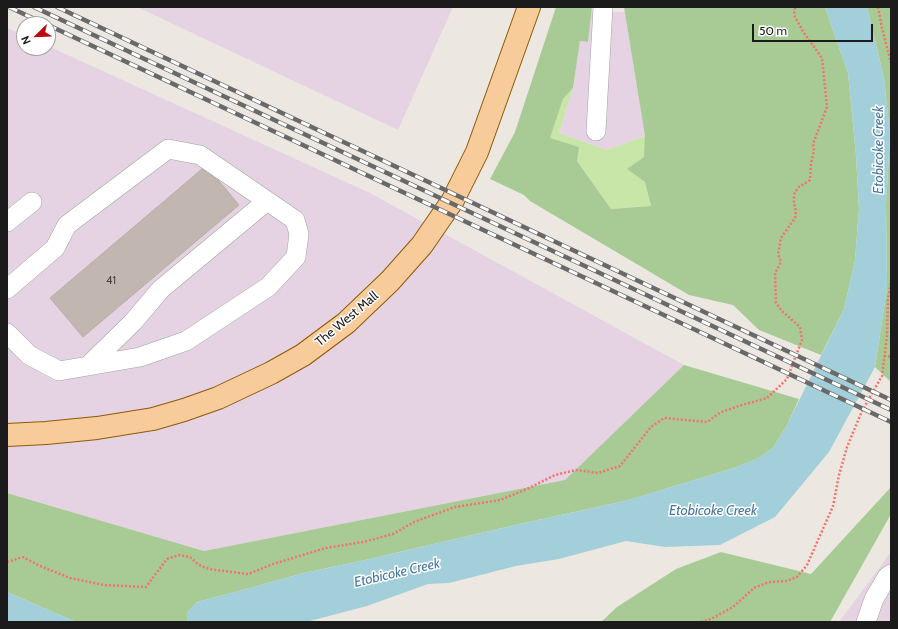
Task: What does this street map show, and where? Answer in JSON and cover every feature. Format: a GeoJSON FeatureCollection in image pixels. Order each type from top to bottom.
{"type":"FeatureCollection","features":[{"type":"Feature","properties":{"kind":"main road","name":"The West Mall"},"geometry":{"type":"LineString","coordinates":[[7,434],[46,433],[97,428],[153,419],[184,410],[218,398],[271,373],[303,355],[346,323],[390,281],[422,245],[453,200],[477,152],[529,7]]}},
{"type":"Feature","properties":{"kind":"lane"},"geometry":{"type":"LineString","coordinates":[[596,131],[603,7]]}},
{"type":"Feature","properties":{"kind":"lane"},"geometry":{"type":"LineString","coordinates":[[7,289],[55,248],[68,226],[168,149],[200,155],[295,220],[299,234],[296,257],[268,287],[186,341],[140,357],[59,371],[29,355],[7,333]]}},
{"type":"Feature","properties":{"kind":"lane"},"geometry":{"type":"LineString","coordinates":[[88,366],[133,322],[161,289],[267,201]]}},
{"type":"Feature","properties":{"kind":"lane"},"geometry":{"type":"LineString","coordinates":[[7,222],[32,202]]}},
{"type":"Feature","properties":{"kind":"lane"},"geometry":{"type":"LineString","coordinates":[[866,622],[874,599],[887,577],[891,574]]}},
{"type":"Feature","properties":{"kind":"path"},"geometry":{"type":"LineString","coordinates":[[7,562],[23,557],[40,566],[70,578],[104,585],[146,587],[168,559],[178,555],[190,557],[199,565],[209,569],[248,574],[273,564],[326,548],[363,542],[393,534],[414,522],[456,507],[500,500],[527,489],[554,475],[576,470],[598,473],[620,466],[651,427],[664,418],[707,422],[721,412],[767,398],[787,379],[802,340],[800,327],[782,311],[776,303],[775,272],[781,262],[778,254],[781,238],[794,218],[796,211],[794,204],[795,192],[799,187],[810,180],[814,144],[827,107],[822,58],[804,33],[794,15],[795,7]]}},
{"type":"Feature","properties":{"kind":"path"},"geometry":{"type":"LineString","coordinates":[[878,7],[891,63]]}},
{"type":"Feature","properties":{"kind":"path"},"geometry":{"type":"LineString","coordinates":[[701,622],[711,619],[733,607],[754,588],[769,582],[787,581],[797,577],[808,565],[833,506],[839,475],[847,447],[862,411],[882,376],[887,336],[888,299],[891,282]]}},
{"type":"Feature","properties":{"kind":"path"},"geometry":{"type":"LineString","coordinates":[[884,356],[891,358]]}},
{"type":"Feature","properties":{"kind":"shaded area"},"geometry":{"type":"Polygon","coordinates":[[[137,7],[453,7],[398,130],[137,7]]]}},
{"type":"Feature","properties":{"kind":"shaded area"},"geometry":{"type":"Polygon","coordinates":[[[591,11],[625,12],[645,136],[607,150],[559,133],[573,88],[580,41],[588,42],[591,11]]]}},
{"type":"Feature","properties":{"kind":"shaded area"},"geometry":{"type":"Polygon","coordinates":[[[7,28],[16,32],[16,56],[56,56],[56,50],[370,193],[684,365],[565,480],[204,551],[7,493],[7,28]]]}},
{"type":"Feature","properties":{"kind":"shaded area"},"geometry":{"type":"Polygon","coordinates":[[[891,552],[891,622],[839,622],[891,552]]]}},
{"type":"Feature","properties":{"kind":"green space"},"geometry":{"type":"Polygon","coordinates":[[[556,7],[592,7],[588,42],[580,41],[573,88],[563,99],[550,138],[579,147],[577,161],[611,209],[651,206],[645,182],[627,169],[644,157],[645,136],[624,7],[825,7],[848,73],[856,155],[859,209],[855,260],[844,309],[821,355],[759,330],[733,305],[689,295],[530,201],[524,195],[490,179],[515,132],[556,7]]]}},
{"type":"Feature","properties":{"kind":"green space"},"geometry":{"type":"Polygon","coordinates":[[[867,7],[891,7],[891,382],[875,367],[887,288],[886,204],[890,136],[884,78],[867,7]]]}},
{"type":"Feature","properties":{"kind":"green space"},"geometry":{"type":"Polygon","coordinates":[[[573,88],[559,133],[607,150],[645,136],[645,182],[651,206],[611,209],[577,161],[549,138],[563,99],[573,88]]]}},
{"type":"Feature","properties":{"kind":"green space"},"geometry":{"type":"Polygon","coordinates":[[[684,365],[799,399],[787,425],[773,448],[759,458],[734,468],[629,500],[304,573],[197,602],[187,613],[187,622],[76,622],[7,592],[7,493],[204,551],[565,480],[684,365]]]}},
{"type":"Feature","properties":{"kind":"green space"},"geometry":{"type":"Polygon","coordinates":[[[891,487],[891,514],[830,622],[601,622],[617,607],[676,569],[721,552],[811,574],[891,487]]]}},
{"type":"Feature","properties":{"kind":"water","name":"Etobicoke Creek"},"geometry":{"type":"Polygon","coordinates":[[[825,7],[867,7],[884,78],[890,136],[886,204],[887,288],[875,367],[829,452],[775,517],[720,545],[665,547],[626,541],[559,559],[516,566],[449,583],[428,584],[367,606],[306,622],[187,622],[187,613],[197,602],[304,573],[629,500],[734,468],[759,458],[773,448],[787,425],[844,309],[855,260],[859,209],[856,155],[848,73],[825,7]]]}},
{"type":"Feature","properties":{"kind":"water"},"geometry":{"type":"Polygon","coordinates":[[[7,592],[16,596],[76,622],[7,622],[7,592]]]}},
{"type":"Feature","properties":{"kind":"building"},"geometry":{"type":"Polygon","coordinates":[[[202,169],[219,181],[239,205],[83,337],[50,298],[202,169]]]}},
{"type":"Feature","properties":{"kind":"railway"},"geometry":{"type":"LineString","coordinates":[[9,7],[28,16]]}},
{"type":"Feature","properties":{"kind":"railway"},"geometry":{"type":"LineString","coordinates":[[34,7],[891,410]]}},
{"type":"Feature","properties":{"kind":"railway"},"geometry":{"type":"LineString","coordinates":[[57,7],[891,400]]}},
{"type":"Feature","properties":{"kind":"railway"},"geometry":{"type":"LineString","coordinates":[[56,29],[891,422]]}}]}
